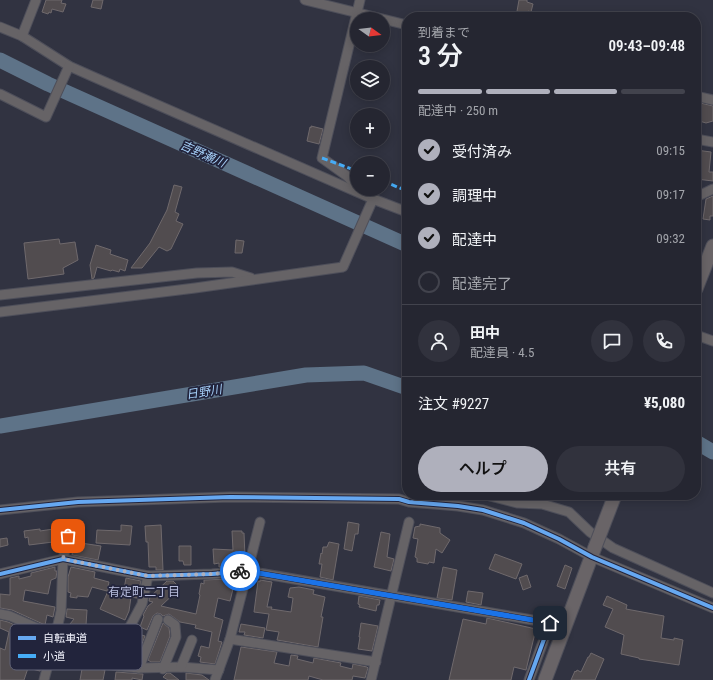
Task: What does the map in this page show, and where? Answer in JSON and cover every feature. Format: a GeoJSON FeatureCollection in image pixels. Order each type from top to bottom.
{"type":"FeatureCollection","features":[{"type":"Feature","properties":{"kind":"main road"},"geometry":{"type":"LineString","coordinates":[[701,276],[713,246]]}},
{"type":"Feature","properties":{"kind":"main road"},"geometry":{"type":"LineString","coordinates":[[544,680],[614,500]]}},
{"type":"Feature","properties":{"kind":"street"},"geometry":{"type":"LineString","coordinates":[[22,36],[36,0]]}},
{"type":"Feature","properties":{"kind":"street"},"geometry":{"type":"LineString","coordinates":[[305,0],[356,12],[360,0]]}},
{"type":"Feature","properties":{"kind":"street"},"geometry":{"type":"LineString","coordinates":[[390,21],[402,24]]}},
{"type":"Feature","properties":{"kind":"street"},"geometry":{"type":"LineString","coordinates":[[0,27],[22,36],[70,66],[350,186]]}},
{"type":"Feature","properties":{"kind":"street"},"geometry":{"type":"LineString","coordinates":[[350,38],[322,158],[350,179]]}},
{"type":"Feature","properties":{"kind":"street"},"geometry":{"type":"LineString","coordinates":[[0,94],[46,117],[70,66]]}},
{"type":"Feature","properties":{"kind":"street"},"geometry":{"type":"LineString","coordinates":[[701,97],[713,100]]}},
{"type":"Feature","properties":{"kind":"street"},"geometry":{"type":"LineString","coordinates":[[701,140],[713,142]]}},
{"type":"Feature","properties":{"kind":"street"},"geometry":{"type":"LineString","coordinates":[[701,194],[713,188]]}},
{"type":"Feature","properties":{"kind":"street"},"geometry":{"type":"LineString","coordinates":[[368,196],[402,210]]}},
{"type":"Feature","properties":{"kind":"street"},"geometry":{"type":"LineString","coordinates":[[0,312],[195,288],[343,267],[373,199]]}},
{"type":"Feature","properties":{"kind":"street"},"geometry":{"type":"LineString","coordinates":[[0,295],[197,273],[232,272],[255,279]]}},
{"type":"Feature","properties":{"kind":"street"},"geometry":{"type":"LineString","coordinates":[[701,337],[713,341]]}},
{"type":"Feature","properties":{"kind":"street"},"geometry":{"type":"LineString","coordinates":[[0,510],[78,502],[230,497],[402,500]]}},
{"type":"Feature","properties":{"kind":"street"},"geometry":{"type":"LineString","coordinates":[[402,500],[409,502],[458,506],[490,512],[536,528],[593,552],[713,608]]}},
{"type":"Feature","properties":{"kind":"street"},"geometry":{"type":"LineString","coordinates":[[505,500],[516,503],[542,504],[569,512],[590,532],[613,548],[713,593]]}},
{"type":"Feature","properties":{"kind":"street"},"geometry":{"type":"LineString","coordinates":[[214,680],[230,639],[260,522]]}},
{"type":"Feature","properties":{"kind":"street"},"geometry":{"type":"LineString","coordinates":[[372,680],[409,522]]}},
{"type":"Feature","properties":{"kind":"street"},"geometry":{"type":"LineString","coordinates":[[57,624],[60,611],[63,559],[71,525]]}},
{"type":"Feature","properties":{"kind":"street"},"geometry":{"type":"LineString","coordinates":[[0,574],[63,559],[148,576],[212,574],[247,571],[550,623],[529,680]]}},
{"type":"Feature","properties":{"kind":"street"},"geometry":{"type":"LineString","coordinates":[[131,624],[142,604],[148,576]]}},
{"type":"Feature","properties":{"kind":"street"},"geometry":{"type":"LineString","coordinates":[[0,614],[10,616],[29,624]]}},
{"type":"Feature","properties":{"kind":"street"},"geometry":{"type":"LineString","coordinates":[[142,660],[158,619]]}},
{"type":"Feature","properties":{"kind":"street"},"geometry":{"type":"LineString","coordinates":[[163,669],[176,637],[174,625],[168,620]]}},
{"type":"Feature","properties":{"kind":"street"},"geometry":{"type":"LineString","coordinates":[[230,639],[376,662]]}},
{"type":"Feature","properties":{"kind":"street"},"geometry":{"type":"LineString","coordinates":[[181,667],[192,640]]}},
{"type":"Feature","properties":{"kind":"street"},"geometry":{"type":"LineString","coordinates":[[142,668],[163,669],[181,667],[219,670]]}},
{"type":"Feature","properties":{"kind":"street"},"geometry":{"type":"LineString","coordinates":[[44,680],[47,670]]}},
{"type":"Feature","properties":{"kind":"building"},"geometry":{"type":"Polygon","coordinates":[[[46,0],[62,0],[61,3],[66,4],[63,12],[52,9],[51,13],[49,12],[48,14],[42,12],[46,0]]]}},
{"type":"Feature","properties":{"kind":"building"},"geometry":{"type":"Polygon","coordinates":[[[93,0],[103,0],[101,9],[91,7],[93,0]]]}},
{"type":"Feature","properties":{"kind":"building"},"geometry":{"type":"Polygon","coordinates":[[[519,0],[527,0],[527,2],[533,4],[531,12],[517,12],[519,0]]]}},
{"type":"Feature","properties":{"kind":"building"},"geometry":{"type":"Polygon","coordinates":[[[701,103],[713,106],[713,121],[706,123],[701,122],[701,103]]]}},
{"type":"Feature","properties":{"kind":"building"},"geometry":{"type":"Polygon","coordinates":[[[311,126],[323,129],[319,144],[307,141],[311,126]]]}},
{"type":"Feature","properties":{"kind":"building"},"geometry":{"type":"Polygon","coordinates":[[[701,151],[711,152],[709,172],[713,172],[713,181],[701,180],[701,151]]]}},
{"type":"Feature","properties":{"kind":"building"},"geometry":{"type":"Polygon","coordinates":[[[174,185],[182,187],[175,212],[179,214],[176,221],[183,224],[171,249],[167,251],[159,247],[142,268],[131,268],[150,243],[167,210],[174,185]]]}},
{"type":"Feature","properties":{"kind":"building"},"geometry":{"type":"Polygon","coordinates":[[[713,196],[713,216],[710,216],[710,220],[703,219],[706,199],[713,196]]]}},
{"type":"Feature","properties":{"kind":"building"},"geometry":{"type":"Polygon","coordinates":[[[59,239],[60,244],[75,242],[78,260],[63,268],[64,274],[28,279],[24,243],[59,239]]]}},
{"type":"Feature","properties":{"kind":"building"},"geometry":{"type":"Polygon","coordinates":[[[236,240],[244,241],[242,253],[235,253],[236,240]]]}},
{"type":"Feature","properties":{"kind":"building"},"geometry":{"type":"Polygon","coordinates":[[[96,245],[111,250],[110,254],[128,260],[125,271],[120,269],[119,272],[111,271],[97,267],[94,278],[92,279],[90,265],[96,245]]]}},
{"type":"Feature","properties":{"kind":"building"},"geometry":{"type":"Polygon","coordinates":[[[348,522],[359,524],[358,534],[355,534],[352,551],[344,549],[348,522]]]}},
{"type":"Feature","properties":{"kind":"building"},"geometry":{"type":"Polygon","coordinates":[[[420,524],[440,528],[440,533],[450,540],[442,553],[436,549],[434,563],[429,562],[428,564],[417,562],[417,558],[415,557],[418,539],[413,538],[415,527],[420,526],[420,524]]]}},
{"type":"Feature","properties":{"kind":"building"},"geometry":{"type":"Polygon","coordinates":[[[121,525],[132,526],[130,545],[96,543],[97,530],[121,531],[121,525]]]}},
{"type":"Feature","properties":{"kind":"building"},"geometry":{"type":"Polygon","coordinates":[[[161,525],[163,570],[156,570],[156,567],[149,567],[148,542],[146,542],[145,526],[161,525]]]}},
{"type":"Feature","properties":{"kind":"building"},"geometry":{"type":"Polygon","coordinates":[[[60,528],[61,541],[29,545],[28,537],[25,538],[24,531],[40,529],[40,531],[60,528]]]}},
{"type":"Feature","properties":{"kind":"building"},"geometry":{"type":"Polygon","coordinates":[[[232,531],[242,531],[242,533],[244,533],[245,557],[241,557],[241,564],[227,564],[227,567],[219,567],[219,563],[214,564],[213,549],[233,550],[232,531]]]}},
{"type":"Feature","properties":{"kind":"building"},"geometry":{"type":"Polygon","coordinates":[[[381,532],[390,534],[387,557],[394,559],[391,571],[374,567],[381,532]]]}},
{"type":"Feature","properties":{"kind":"building"},"geometry":{"type":"Polygon","coordinates":[[[7,538],[8,545],[0,547],[0,539],[7,538]]]}},
{"type":"Feature","properties":{"kind":"building"},"geometry":{"type":"Polygon","coordinates":[[[74,542],[101,546],[98,560],[72,555],[74,542]]]}},
{"type":"Feature","properties":{"kind":"building"},"geometry":{"type":"Polygon","coordinates":[[[329,542],[339,544],[333,580],[320,577],[322,564],[319,564],[321,553],[322,554],[323,547],[327,547],[329,542]]]}},
{"type":"Feature","properties":{"kind":"building"},"geometry":{"type":"Polygon","coordinates":[[[179,546],[191,546],[191,565],[184,565],[183,561],[179,561],[179,546]]]}},
{"type":"Feature","properties":{"kind":"building"},"geometry":{"type":"Polygon","coordinates":[[[495,554],[522,564],[516,579],[489,569],[495,554]]]}},
{"type":"Feature","properties":{"kind":"building"},"geometry":{"type":"Polygon","coordinates":[[[565,565],[572,568],[565,589],[557,586],[565,565]]]}},
{"type":"Feature","properties":{"kind":"building"},"geometry":{"type":"Polygon","coordinates":[[[55,567],[55,571],[57,571],[56,578],[51,580],[48,594],[25,590],[23,601],[55,607],[53,617],[47,615],[45,624],[12,610],[0,608],[0,594],[10,595],[10,578],[19,576],[19,579],[31,576],[31,573],[55,567]]]}},
{"type":"Feature","properties":{"kind":"building"},"geometry":{"type":"Polygon","coordinates":[[[71,567],[95,572],[94,578],[109,582],[107,591],[92,587],[88,597],[70,597],[71,593],[68,592],[68,577],[71,567]]]}},
{"type":"Feature","properties":{"kind":"building"},"geometry":{"type":"Polygon","coordinates":[[[443,567],[457,570],[452,600],[437,598],[443,567]]]}},
{"type":"Feature","properties":{"kind":"building"},"geometry":{"type":"Polygon","coordinates":[[[527,575],[531,587],[523,590],[519,578],[527,575]]]}},
{"type":"Feature","properties":{"kind":"building"},"geometry":{"type":"Polygon","coordinates":[[[126,578],[141,581],[137,598],[131,597],[129,611],[125,620],[100,609],[109,589],[123,595],[126,578]]]}},
{"type":"Feature","properties":{"kind":"building"},"geometry":{"type":"Polygon","coordinates":[[[226,579],[235,581],[230,601],[218,598],[214,617],[223,620],[218,641],[222,642],[215,664],[200,662],[201,657],[198,656],[201,646],[209,648],[212,632],[195,628],[196,625],[180,622],[169,614],[163,616],[157,613],[153,616],[147,630],[142,628],[141,624],[143,615],[148,606],[153,602],[149,601],[150,597],[167,581],[173,581],[180,588],[161,606],[196,614],[201,583],[204,584],[204,580],[226,579]]]}},
{"type":"Feature","properties":{"kind":"building"},"geometry":{"type":"Polygon","coordinates":[[[260,580],[272,582],[267,607],[272,607],[271,609],[291,612],[293,598],[288,597],[290,588],[299,587],[314,590],[313,594],[325,597],[318,647],[277,640],[279,632],[266,630],[269,614],[254,612],[258,581],[260,582],[260,580]]]}},
{"type":"Feature","properties":{"kind":"building"},"geometry":{"type":"Polygon","coordinates":[[[468,591],[483,593],[481,605],[466,602],[468,591]]]}},
{"type":"Feature","properties":{"kind":"building"},"geometry":{"type":"Polygon","coordinates":[[[359,596],[380,600],[376,611],[359,607],[359,596]]]}},
{"type":"Feature","properties":{"kind":"building"},"geometry":{"type":"Polygon","coordinates":[[[607,596],[627,605],[626,609],[664,616],[661,638],[683,640],[679,665],[639,659],[621,654],[624,635],[605,627],[613,609],[603,605],[607,596]]]}},
{"type":"Feature","properties":{"kind":"building"},"geometry":{"type":"Polygon","coordinates":[[[67,609],[87,610],[86,624],[70,624],[74,619],[66,617],[67,609]]]}},
{"type":"Feature","properties":{"kind":"building"},"geometry":{"type":"Polygon","coordinates":[[[487,618],[536,629],[526,670],[514,667],[511,680],[449,680],[463,619],[486,624],[487,618]]]}},
{"type":"Feature","properties":{"kind":"building"},"geometry":{"type":"Polygon","coordinates":[[[0,620],[13,624],[10,624],[10,670],[27,670],[24,680],[0,680],[0,648],[5,650],[9,632],[0,628],[0,620]]]}},
{"type":"Feature","properties":{"kind":"building"},"geometry":{"type":"Polygon","coordinates":[[[163,623],[169,628],[170,636],[160,662],[151,662],[148,660],[163,623]]]}},
{"type":"Feature","properties":{"kind":"building"},"geometry":{"type":"Polygon","coordinates":[[[361,623],[378,626],[372,651],[358,649],[361,623]]]}},
{"type":"Feature","properties":{"kind":"building"},"geometry":{"type":"Polygon","coordinates":[[[241,624],[265,628],[263,638],[244,635],[245,632],[239,632],[241,624]]]}},
{"type":"Feature","properties":{"kind":"building"},"geometry":{"type":"Polygon","coordinates":[[[142,635],[145,636],[142,644],[142,635]]]}},
{"type":"Feature","properties":{"kind":"building"},"geometry":{"type":"Polygon","coordinates":[[[241,647],[277,652],[274,663],[289,666],[291,655],[298,656],[297,659],[313,663],[314,658],[341,663],[340,666],[352,669],[353,664],[368,668],[365,678],[353,676],[352,680],[323,680],[309,676],[308,680],[234,680],[241,647]]]}},
{"type":"Feature","properties":{"kind":"building"},"geometry":{"type":"Polygon","coordinates":[[[591,653],[604,659],[595,680],[571,680],[575,671],[576,672],[577,670],[581,672],[591,653]]]}},
{"type":"Feature","properties":{"kind":"building"},"geometry":{"type":"Polygon","coordinates":[[[82,670],[105,670],[103,680],[80,680],[82,670]]]}},
{"type":"Feature","properties":{"kind":"building"},"geometry":{"type":"Polygon","coordinates":[[[116,672],[143,674],[142,680],[132,678],[132,680],[115,680],[116,672]]]}},
{"type":"Feature","properties":{"kind":"building"},"geometry":{"type":"Polygon","coordinates":[[[167,673],[170,673],[179,680],[168,680],[163,677],[167,673]]]}},
{"type":"Feature","properties":{"kind":"building"},"geometry":{"type":"Polygon","coordinates":[[[186,673],[202,675],[209,680],[186,680],[186,673]]]}},
{"type":"Feature","properties":{"kind":"waterway","name":"吉野瀬川"},"geometry":{"type":"LineString","coordinates":[[0,60],[48,84],[402,243]]}},
{"type":"Feature","properties":{"kind":"waterway","name":"日野川"},"geometry":{"type":"LineString","coordinates":[[0,426],[306,375],[364,373],[402,386]]}},
{"type":"Feature","properties":{"kind":"waterway","name":"日野川"},"geometry":{"type":"LineString","coordinates":[[701,445],[713,452]]}},
{"type":"Feature","properties":{"kind":"marked path"},"geometry":{"type":"LineString","coordinates":[[322,158],[350,168]]}},
{"type":"Feature","properties":{"kind":"marked path"},"geometry":{"type":"LineString","coordinates":[[390,184],[402,189]]}},
{"type":"Feature","properties":{"kind":"cycle path"},"geometry":{"type":"LineString","coordinates":[[0,510],[78,502],[230,497],[402,500]]}},
{"type":"Feature","properties":{"kind":"cycle path"},"geometry":{"type":"LineString","coordinates":[[402,500],[483,510],[524,523],[559,539],[592,557],[713,608]]}},
{"type":"Feature","properties":{"kind":"cycle path"},"geometry":{"type":"LineString","coordinates":[[0,574],[63,559],[148,576],[212,574],[247,571],[550,623],[529,680]]}},
{"type":"Feature","properties":{"kind":"way so far"},"geometry":{"type":"LineString","coordinates":[[68,536],[63,559],[88,565],[148,576],[212,574],[240,571]]}},
{"type":"Feature","properties":{"kind":"district","name":"有定町二丁目"},"geometry":{"type":"Point","coordinates":[144,592]}},
{"type":"Feature","properties":{"kind":"route"},"geometry":{"type":"LineString","coordinates":[[240,571],[392,595],[550,623]]}}]}
